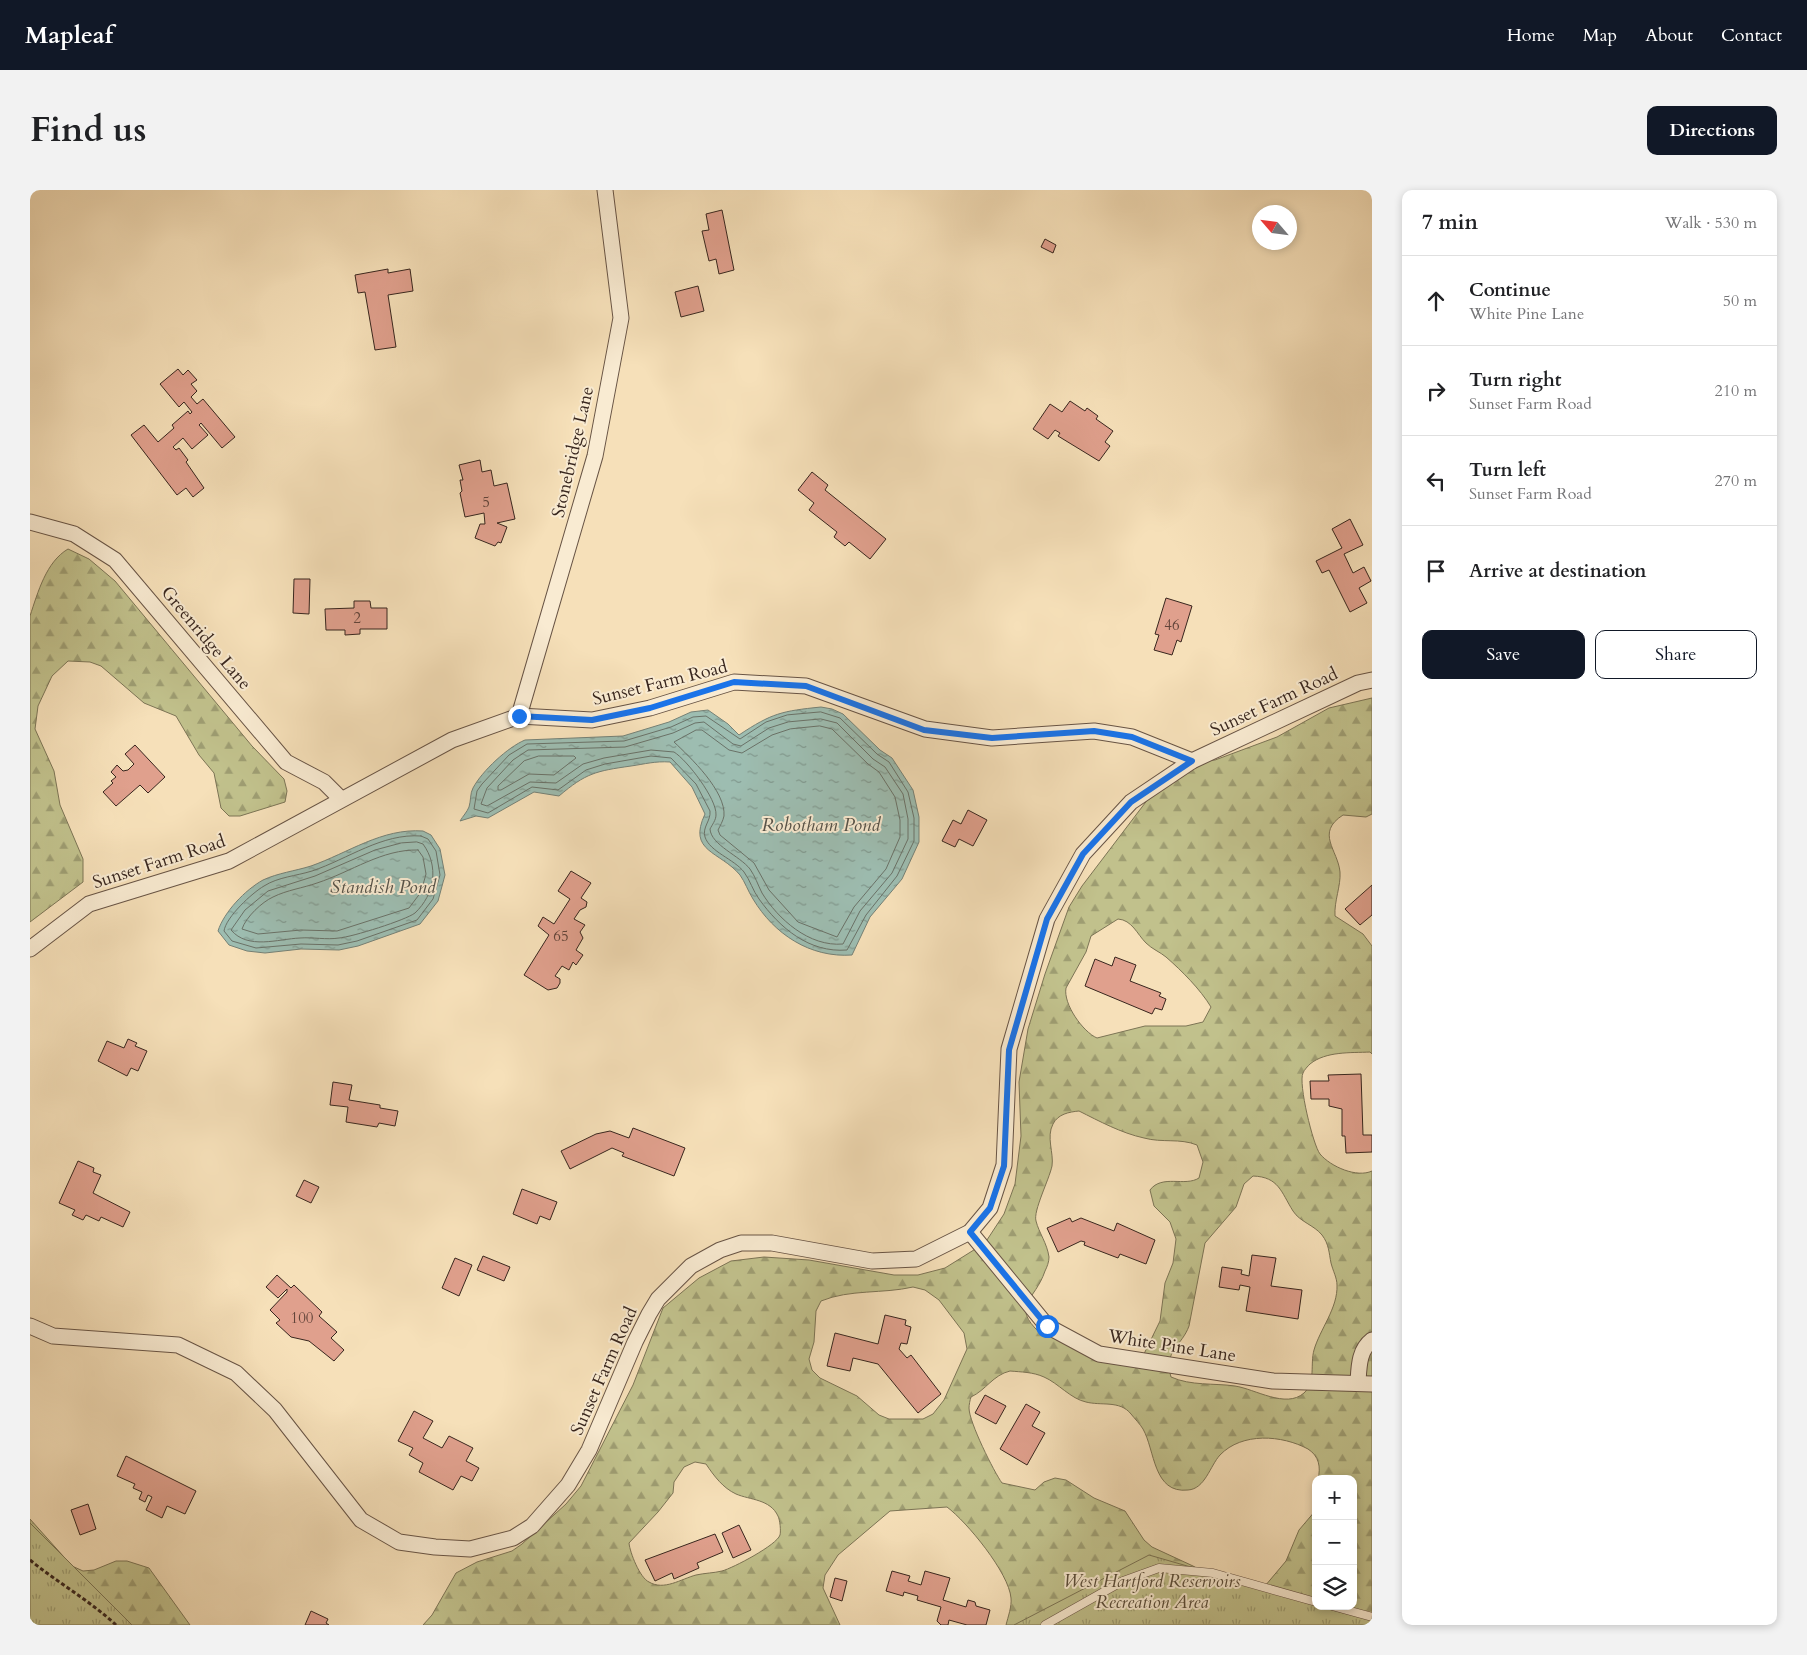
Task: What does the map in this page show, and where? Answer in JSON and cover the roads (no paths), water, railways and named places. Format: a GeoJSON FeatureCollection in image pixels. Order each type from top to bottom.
{"type":"FeatureCollection","features":[{"type":"Feature","properties":{"kind":"street","name":"Stonebridge Lane"},"geometry":{"type":"LineString","coordinates":[[519,716],[595,456],[621,318],[605,190]]}},
{"type":"Feature","properties":{"kind":"street","name":"Greenridge Lane"},"geometry":{"type":"LineString","coordinates":[[30,522],[74,534],[115,560],[286,762],[324,782],[340,799]]}},
{"type":"Feature","properties":{"kind":"street","name":"Sunset Farm Road"},"geometry":{"type":"LineString","coordinates":[[30,1326],[53,1336],[178,1345],[236,1374],[275,1410],[348,1504],[366,1524],[399,1542],[435,1548],[470,1549],[513,1538],[532,1526],[568,1484],[589,1450],[635,1342],[649,1314],[658,1299],[691,1266],[720,1250],[741,1243],[772,1243],[872,1261],[916,1259],[970,1232],[990,1208],[1004,1166],[1009,1050],[1047,919],[1083,854],[1131,802],[1192,761],[1358,683],[1372,680]]}},
{"type":"Feature","properties":{"kind":"street","name":"Sunset Farm Road"},"geometry":{"type":"LineString","coordinates":[[30,949],[89,904],[229,860],[452,740],[519,716],[592,720],[650,708],[734,682],[806,686],[924,730],[992,738],[1094,731],[1132,737],[1192,761]]}},
{"type":"Feature","properties":{"kind":"street","name":"White Pine Lane"},"geometry":{"type":"LineString","coordinates":[[970,1232],[1047,1326],[1099,1354],[1273,1381],[1365,1383],[1359,1365],[1364,1346],[1372,1340]]}},
{"type":"Feature","properties":{"kind":"lane"},"geometry":{"type":"LineString","coordinates":[[1045,1625],[1123,1581],[1159,1568],[1213,1573],[1312,1601]]}},
{"type":"Feature","properties":{"kind":"lane"},"geometry":{"type":"LineString","coordinates":[[1347,1610],[1372,1617]]}},
{"type":"Feature","properties":{"kind":"water","name":"Robotham Pond"},"geometry":{"type":"Polygon","coordinates":[[[821,707],[843,714],[880,750],[892,758],[913,790],[919,817],[919,842],[902,879],[870,917],[852,955],[837,955],[808,948],[782,933],[771,923],[753,899],[740,875],[703,844],[700,836],[705,814],[692,787],[670,762],[650,763],[592,774],[577,782],[559,796],[534,792],[488,818],[476,816],[460,821],[469,807],[471,792],[477,781],[503,754],[525,740],[623,736],[669,722],[691,712],[708,710],[728,724],[739,735],[778,714],[821,707]]]}},
{"type":"Feature","properties":{"kind":"water","name":"Standish Pond"},"geometry":{"type":"Polygon","coordinates":[[[423,831],[431,835],[440,849],[445,875],[438,901],[420,924],[358,946],[339,950],[301,949],[265,953],[247,951],[229,945],[218,931],[225,916],[236,902],[263,880],[325,861],[379,837],[393,833],[423,831]]]}},
{"type":"Feature","properties":{"kind":"park label","name":"West Hartford Reservoirs Recreation Area"},"geometry":{"type":"Point","coordinates":[1152,1591]}}]}
